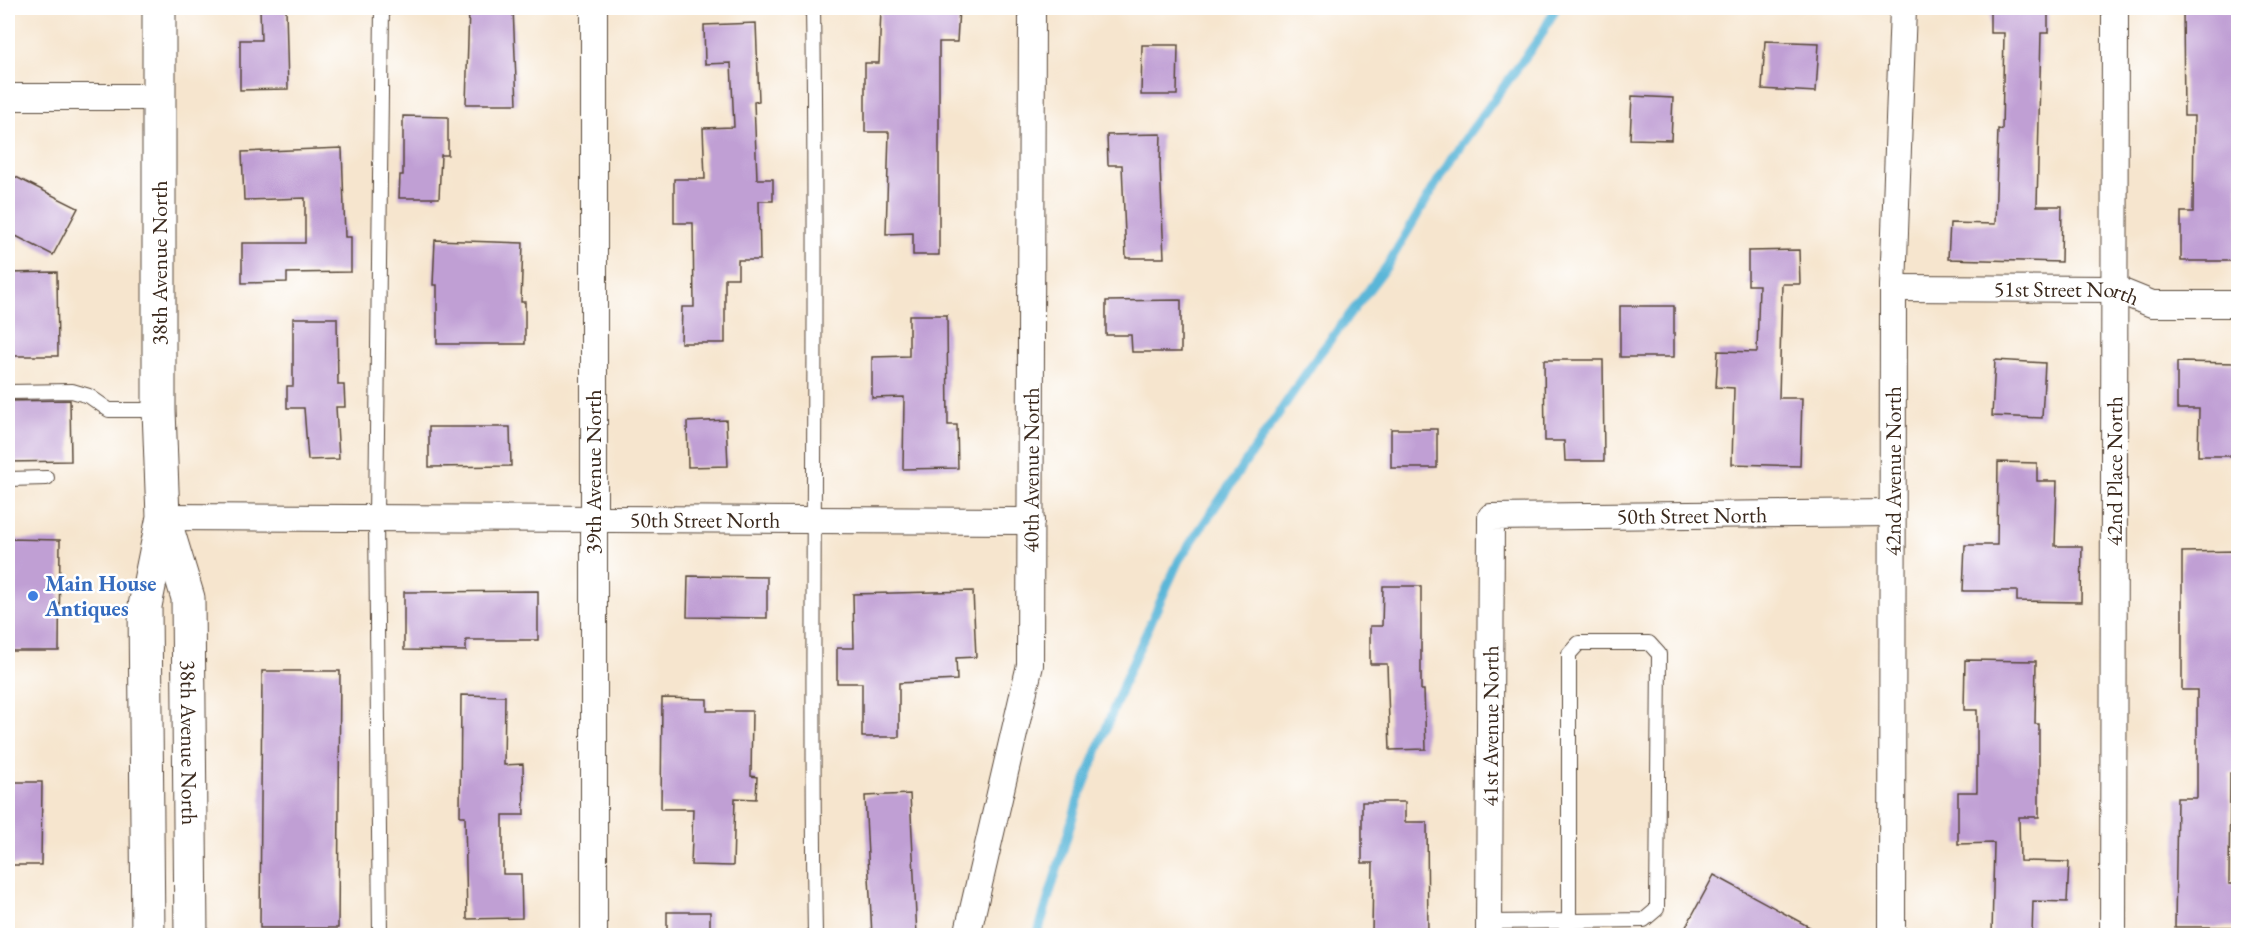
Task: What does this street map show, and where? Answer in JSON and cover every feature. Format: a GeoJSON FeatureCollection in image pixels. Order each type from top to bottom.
{"type":"FeatureCollection","features":[{"type":"Feature","properties":{"kind":"main road","name":"38th Avenue North"},"geometry":{"type":"LineString","coordinates":[[159,8],[159,410],[164,518],[188,598],[191,936]]}},
{"type":"Feature","properties":{"kind":"main road","name":"38th Avenue North"},"geometry":{"type":"LineString","coordinates":[[148,936],[145,606],[164,518]]}},
{"type":"Feature","properties":{"kind":"street","name":"39th Avenue North"},"geometry":{"type":"LineString","coordinates":[[594,8],[592,518],[594,936]]}},
{"type":"Feature","properties":{"kind":"street","name":"40th Avenue North"},"geometry":{"type":"LineString","coordinates":[[969,927],[1030,665],[1032,8]]}},
{"type":"Feature","properties":{"kind":"street","name":"42nd Avenue North"},"geometry":{"type":"LineString","coordinates":[[1892,936],[1893,288],[1903,8]]}},
{"type":"Feature","properties":{"kind":"street","name":"42nd Place North"},"geometry":{"type":"LineString","coordinates":[[2113,936],[2115,8]]}},
{"type":"Feature","properties":{"kind":"street"},"geometry":{"type":"LineString","coordinates":[[8,97],[159,97]]}},
{"type":"Feature","properties":{"kind":"street","name":"51st Street North"},"geometry":{"type":"LineString","coordinates":[[1893,288],[2115,289],[2152,304],[2238,304]]}},
{"type":"Feature","properties":{"kind":"street","name":"50th Street North"},"geometry":{"type":"LineString","coordinates":[[1491,517],[1893,513]]}},
{"type":"Feature","properties":{"kind":"street","name":"41st Avenue North"},"geometry":{"type":"LineString","coordinates":[[1489,929],[1491,517]]}},
{"type":"Feature","properties":{"kind":"street","name":"50th Street North"},"geometry":{"type":"LineString","coordinates":[[164,518],[1031,521]]}},
{"type":"Feature","properties":{"kind":"lane"},"geometry":{"type":"LineString","coordinates":[[380,936],[376,518],[382,8]]}},
{"type":"Feature","properties":{"kind":"lane"},"geometry":{"type":"LineString","coordinates":[[813,8],[816,521],[812,728],[815,936]]}},
{"type":"Feature","properties":{"kind":"lane"},"geometry":{"type":"LineString","coordinates":[[8,392],[72,391],[89,396],[110,410],[159,410]]}},
{"type":"Feature","properties":{"kind":"lane"},"geometry":{"type":"LineString","coordinates":[[8,479],[47,478]]}},
{"type":"Feature","properties":{"kind":"lane"},"geometry":{"type":"LineString","coordinates":[[1489,929],[1569,921],[1644,920],[1657,909],[1659,654],[1649,643],[1579,643],[1569,654],[1569,921]]}},
{"type":"Feature","properties":{"kind":"building"},"geometry":{"type":"Polygon","coordinates":[[[260,8],[286,8],[288,89],[240,90],[240,40],[261,40],[260,8]]]}},
{"type":"Feature","properties":{"kind":"building"},"geometry":{"type":"Polygon","coordinates":[[[469,8],[513,8],[517,104],[466,104],[469,8]]]}},
{"type":"Feature","properties":{"kind":"building"},"geometry":{"type":"Polygon","coordinates":[[[881,8],[959,8],[957,42],[939,42],[939,255],[913,255],[913,233],[886,234],[889,132],[865,132],[865,63],[879,63],[881,8]]]}},
{"type":"Feature","properties":{"kind":"building"},"geometry":{"type":"Polygon","coordinates":[[[1990,8],[2048,8],[2048,33],[2041,33],[2037,206],[2062,206],[2061,262],[1948,259],[1950,223],[1995,224],[1998,129],[2002,130],[2004,33],[1990,33],[1990,8]]]}},
{"type":"Feature","properties":{"kind":"building"},"geometry":{"type":"Polygon","coordinates":[[[2183,8],[2221,8],[2221,11],[2238,11],[2238,261],[2181,261],[2181,212],[2193,212],[2194,116],[2184,116],[2183,8]]]}},
{"type":"Feature","properties":{"kind":"building"},"geometry":{"type":"Polygon","coordinates":[[[756,23],[759,101],[754,102],[757,179],[773,179],[773,201],[759,201],[760,260],[738,260],[738,278],[725,278],[725,343],[681,343],[682,307],[694,307],[693,223],[674,223],[674,179],[705,179],[703,128],[734,127],[731,63],[705,64],[704,25],[756,23]]]}},
{"type":"Feature","properties":{"kind":"building"},"geometry":{"type":"Polygon","coordinates":[[[1765,41],[1819,43],[1816,92],[1762,89],[1765,41]]]}},
{"type":"Feature","properties":{"kind":"building"},"geometry":{"type":"Polygon","coordinates":[[[1142,45],[1178,45],[1177,95],[1141,95],[1142,45]]]}},
{"type":"Feature","properties":{"kind":"building"},"geometry":{"type":"Polygon","coordinates":[[[1632,96],[1673,98],[1671,140],[1630,139],[1632,96]]]}},
{"type":"Feature","properties":{"kind":"building"},"geometry":{"type":"Polygon","coordinates":[[[403,116],[448,117],[448,155],[441,155],[439,198],[399,198],[400,175],[403,175],[403,116]]]}},
{"type":"Feature","properties":{"kind":"building"},"geometry":{"type":"Polygon","coordinates":[[[1161,134],[1164,258],[1126,258],[1122,165],[1108,165],[1107,135],[1161,134]]]}},
{"type":"Feature","properties":{"kind":"building"},"geometry":{"type":"Polygon","coordinates":[[[342,148],[345,237],[351,237],[351,272],[287,273],[287,282],[242,283],[242,243],[305,243],[305,198],[244,200],[242,152],[342,148]]]}},
{"type":"Feature","properties":{"kind":"building"},"geometry":{"type":"Polygon","coordinates":[[[8,173],[78,208],[53,255],[8,232],[8,173]]]}},
{"type":"Feature","properties":{"kind":"building"},"geometry":{"type":"Polygon","coordinates":[[[435,240],[523,243],[521,302],[525,302],[525,344],[437,344],[437,285],[433,285],[435,240]]]}},
{"type":"Feature","properties":{"kind":"building"},"geometry":{"type":"Polygon","coordinates":[[[1799,250],[1800,284],[1782,284],[1779,398],[1802,398],[1800,466],[1732,464],[1734,388],[1716,387],[1718,351],[1757,352],[1759,285],[1748,285],[1748,251],[1799,250]]]}},
{"type":"Feature","properties":{"kind":"building"},"geometry":{"type":"Polygon","coordinates":[[[57,272],[58,356],[8,356],[8,273],[57,272]]]}},
{"type":"Feature","properties":{"kind":"building"},"geometry":{"type":"Polygon","coordinates":[[[1181,300],[1181,352],[1132,352],[1131,335],[1106,335],[1106,301],[1181,300]]]}},
{"type":"Feature","properties":{"kind":"building"},"geometry":{"type":"Polygon","coordinates":[[[1620,306],[1674,306],[1674,357],[1620,357],[1620,306]]]}},
{"type":"Feature","properties":{"kind":"building"},"geometry":{"type":"Polygon","coordinates":[[[909,315],[947,315],[948,425],[957,425],[958,468],[903,469],[904,397],[872,398],[872,357],[909,356],[909,315]]]}},
{"type":"Feature","properties":{"kind":"building"},"geometry":{"type":"Polygon","coordinates":[[[293,318],[337,318],[338,385],[344,385],[345,407],[336,407],[339,459],[308,460],[304,408],[287,408],[287,386],[293,386],[293,318]]]}},
{"type":"Feature","properties":{"kind":"building"},"geometry":{"type":"Polygon","coordinates":[[[1544,360],[1603,360],[1604,461],[1565,461],[1564,441],[1545,441],[1544,360]]]}},
{"type":"Feature","properties":{"kind":"building"},"geometry":{"type":"Polygon","coordinates":[[[1995,360],[2045,363],[2042,418],[1992,416],[1995,360]]]}},
{"type":"Feature","properties":{"kind":"building"},"geometry":{"type":"Polygon","coordinates":[[[2177,362],[2238,363],[2238,456],[2198,456],[2199,409],[2177,409],[2177,362]]]}},
{"type":"Feature","properties":{"kind":"building"},"geometry":{"type":"Polygon","coordinates":[[[70,400],[71,461],[8,462],[8,401],[70,400]]]}},
{"type":"Feature","properties":{"kind":"building"},"geometry":{"type":"Polygon","coordinates":[[[726,420],[728,466],[688,467],[687,422],[726,420]]]}},
{"type":"Feature","properties":{"kind":"building"},"geometry":{"type":"Polygon","coordinates":[[[429,427],[510,427],[511,466],[429,467],[429,427]]]}},
{"type":"Feature","properties":{"kind":"building"},"geometry":{"type":"Polygon","coordinates":[[[1391,429],[1437,429],[1437,468],[1391,468],[1391,429]]]}},
{"type":"Feature","properties":{"kind":"building"},"geometry":{"type":"Polygon","coordinates":[[[1998,462],[2037,463],[2037,481],[2057,481],[2055,546],[2082,546],[2081,602],[2017,601],[2017,591],[1963,591],[1965,545],[1997,545],[1998,462]]]}},
{"type":"Feature","properties":{"kind":"building","name":"Main House Antiques"},"geometry":{"type":"Polygon","coordinates":[[[8,539],[60,540],[59,651],[8,651],[8,539]]]}},
{"type":"Feature","properties":{"kind":"building"},"geometry":{"type":"Polygon","coordinates":[[[2237,551],[2238,751],[2236,751],[2236,773],[2230,773],[2229,884],[2238,884],[2238,927],[2175,927],[2177,798],[2197,798],[2197,690],[2182,690],[2182,552],[2237,551]]]}},
{"type":"Feature","properties":{"kind":"building"},"geometry":{"type":"Polygon","coordinates":[[[688,576],[767,577],[767,618],[687,617],[688,576]]]}},
{"type":"Feature","properties":{"kind":"building"},"geometry":{"type":"Polygon","coordinates":[[[1383,586],[1421,586],[1421,690],[1424,690],[1426,749],[1390,750],[1387,664],[1370,664],[1370,626],[1382,626],[1383,586]]]}},
{"type":"Feature","properties":{"kind":"building"},"geometry":{"type":"Polygon","coordinates":[[[538,591],[538,640],[466,640],[466,651],[404,650],[404,592],[538,591]]]}},
{"type":"Feature","properties":{"kind":"building"},"geometry":{"type":"Polygon","coordinates":[[[973,591],[976,657],[956,658],[957,680],[899,683],[899,737],[862,737],[862,683],[837,683],[837,648],[854,648],[853,594],[973,591]]]}},
{"type":"Feature","properties":{"kind":"building"},"geometry":{"type":"Polygon","coordinates":[[[1965,660],[2036,661],[2035,724],[2039,724],[2039,817],[2019,817],[2020,861],[2069,862],[2067,902],[2033,901],[2032,936],[1992,936],[1994,843],[1958,844],[1958,792],[1977,792],[1977,710],[1964,710],[1965,660]]]}},
{"type":"Feature","properties":{"kind":"building"},"geometry":{"type":"Polygon","coordinates":[[[262,671],[340,671],[338,928],[260,928],[262,671]]]}},
{"type":"Feature","properties":{"kind":"building"},"geometry":{"type":"Polygon","coordinates":[[[461,695],[505,696],[504,765],[523,764],[524,815],[503,815],[503,874],[521,874],[522,918],[467,919],[465,816],[460,816],[461,695]]]}},
{"type":"Feature","properties":{"kind":"building"},"geometry":{"type":"Polygon","coordinates":[[[662,698],[707,699],[707,711],[752,711],[751,776],[757,777],[756,799],[735,798],[733,866],[691,865],[693,809],[661,809],[662,698]]]}},
{"type":"Feature","properties":{"kind":"building"},"geometry":{"type":"Polygon","coordinates":[[[8,782],[42,782],[41,865],[8,865],[8,782]]]}},
{"type":"Feature","properties":{"kind":"building"},"geometry":{"type":"Polygon","coordinates":[[[910,794],[917,936],[872,936],[865,796],[910,794]]]}},
{"type":"Feature","properties":{"kind":"building"},"geometry":{"type":"Polygon","coordinates":[[[1362,802],[1405,802],[1405,822],[1427,822],[1428,936],[1372,936],[1373,863],[1362,863],[1362,802]]]}},
{"type":"Feature","properties":{"kind":"building"},"geometry":{"type":"Polygon","coordinates":[[[1714,875],[1826,936],[1681,936],[1714,875]]]}},
{"type":"Feature","properties":{"kind":"building"},"geometry":{"type":"Polygon","coordinates":[[[667,912],[710,912],[710,936],[667,936],[667,912]]]}},
{"type":"Feature","properties":{"kind":"waterway"},"geometry":{"type":"LineString","coordinates":[[1037,936],[1078,800],[1127,675],[1179,560],[1317,357],[1387,266],[1452,157],[1540,37],[1556,8]]}},
{"type":"Feature","properties":{"kind":"place","name":"Main House Antiques"},"geometry":{"type":"Point","coordinates":[33,596]}}]}
